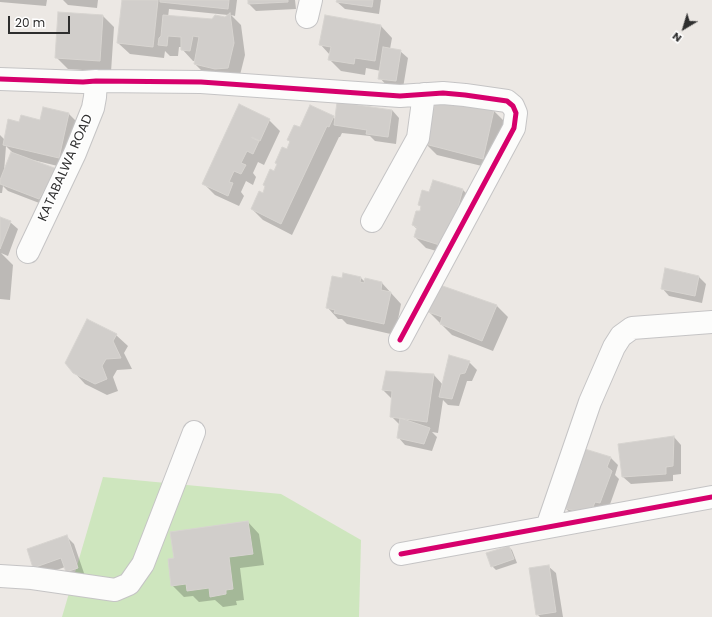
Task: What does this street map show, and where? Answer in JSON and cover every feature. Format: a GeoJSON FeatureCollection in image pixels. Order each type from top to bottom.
{"type":"FeatureCollection","features":[{"type":"Feature","properties":{"kind":"street"},"geometry":{"type":"LineString","coordinates":[[0,79],[83,82],[201,82],[400,96],[443,93],[507,101],[513,106],[516,113],[514,128],[400,340]]}},
{"type":"Feature","properties":{"kind":"street","name":"KATABALWA ROAD"},"geometry":{"type":"LineString","coordinates":[[28,252],[75,153],[93,108],[96,81]]}},
{"type":"Feature","properties":{"kind":"street"},"geometry":{"type":"LineString","coordinates":[[372,221],[418,138],[424,94]]}},
{"type":"Feature","properties":{"kind":"street"},"geometry":{"type":"LineString","coordinates":[[547,527],[590,402],[614,347],[621,336],[632,328],[712,322]]}},
{"type":"Feature","properties":{"kind":"street"},"geometry":{"type":"LineString","coordinates":[[0,576],[32,578],[115,590],[129,584],[143,564],[194,432]]}},
{"type":"Feature","properties":{"kind":"street"},"geometry":{"type":"LineString","coordinates":[[401,554],[712,497]]}},
{"type":"Feature","properties":{"kind":"green space"},"geometry":{"type":"Polygon","coordinates":[[[103,477],[281,494],[361,540],[359,617],[62,617],[103,477]]]}},
{"type":"Feature","properties":{"kind":"building"},"geometry":{"type":"Polygon","coordinates":[[[122,0],[158,0],[153,47],[117,43],[122,0]]]}},
{"type":"Feature","properties":{"kind":"building"},"geometry":{"type":"Polygon","coordinates":[[[160,0],[229,0],[228,9],[160,2],[160,0]]]}},
{"type":"Feature","properties":{"kind":"building"},"geometry":{"type":"Polygon","coordinates":[[[248,0],[288,0],[288,2],[248,4],[248,0]]]}},
{"type":"Feature","properties":{"kind":"building"},"geometry":{"type":"Polygon","coordinates":[[[337,0],[373,0],[372,7],[336,2],[337,0]]]}},
{"type":"Feature","properties":{"kind":"building"},"geometry":{"type":"Polygon","coordinates":[[[58,12],[103,15],[100,61],[55,58],[58,12]]]}},
{"type":"Feature","properties":{"kind":"building"},"geometry":{"type":"Polygon","coordinates":[[[230,13],[234,43],[228,68],[215,69],[194,64],[199,37],[193,36],[190,51],[181,50],[181,37],[168,36],[167,46],[158,45],[159,38],[161,36],[163,15],[212,19],[215,15],[225,17],[230,13]]]}},
{"type":"Feature","properties":{"kind":"building"},"geometry":{"type":"Polygon","coordinates":[[[325,15],[381,25],[375,61],[355,58],[354,64],[328,60],[331,47],[319,45],[325,15]]]}},
{"type":"Feature","properties":{"kind":"building"},"geometry":{"type":"Polygon","coordinates":[[[383,47],[401,50],[396,81],[378,79],[383,47]]]}},
{"type":"Feature","properties":{"kind":"building"},"geometry":{"type":"Polygon","coordinates":[[[437,95],[494,110],[483,159],[425,144],[437,95]]]}},
{"type":"Feature","properties":{"kind":"building"},"geometry":{"type":"Polygon","coordinates":[[[337,102],[392,110],[388,137],[366,134],[367,130],[334,125],[337,102]]]}},
{"type":"Feature","properties":{"kind":"building"},"geometry":{"type":"Polygon","coordinates":[[[239,104],[270,119],[260,141],[252,137],[259,141],[253,154],[247,151],[241,163],[246,165],[241,174],[234,171],[229,182],[233,183],[228,196],[202,184],[239,104]]]}},
{"type":"Feature","properties":{"kind":"building"},"geometry":{"type":"Polygon","coordinates":[[[310,105],[334,116],[329,127],[327,126],[281,224],[251,209],[259,191],[263,193],[265,186],[263,185],[270,169],[274,171],[277,164],[275,163],[282,147],[287,149],[290,141],[287,140],[294,125],[300,127],[310,105]]]}},
{"type":"Feature","properties":{"kind":"building"},"geometry":{"type":"Polygon","coordinates":[[[43,107],[69,113],[59,158],[3,145],[8,119],[19,122],[21,115],[40,120],[43,107]]]}},
{"type":"Feature","properties":{"kind":"building"},"geometry":{"type":"Polygon","coordinates":[[[11,152],[57,169],[39,199],[0,184],[0,180],[11,152]]]}},
{"type":"Feature","properties":{"kind":"building"},"geometry":{"type":"Polygon","coordinates":[[[433,180],[463,189],[458,207],[461,208],[446,247],[414,237],[417,227],[412,225],[416,211],[420,211],[421,206],[418,205],[422,190],[429,192],[433,180]]]}},
{"type":"Feature","properties":{"kind":"building"},"geometry":{"type":"Polygon","coordinates":[[[0,217],[11,221],[0,249],[0,217]]]}},
{"type":"Feature","properties":{"kind":"building"},"geometry":{"type":"Polygon","coordinates":[[[665,268],[699,276],[695,296],[661,289],[665,268]]]}},
{"type":"Feature","properties":{"kind":"building"},"geometry":{"type":"Polygon","coordinates":[[[343,273],[361,277],[360,282],[364,283],[365,278],[382,282],[381,290],[391,292],[384,324],[334,313],[335,310],[326,308],[332,276],[342,278],[343,273]]]}},
{"type":"Feature","properties":{"kind":"building"},"geometry":{"type":"Polygon","coordinates":[[[437,284],[497,305],[482,341],[440,324],[442,317],[428,312],[437,284]]]}},
{"type":"Feature","properties":{"kind":"building"},"geometry":{"type":"Polygon","coordinates":[[[87,319],[117,334],[113,341],[121,358],[106,359],[102,366],[107,379],[95,384],[73,373],[65,363],[87,319]]]}},
{"type":"Feature","properties":{"kind":"building"},"geometry":{"type":"Polygon","coordinates":[[[449,355],[470,361],[465,373],[460,374],[452,399],[439,397],[449,355]]]}},
{"type":"Feature","properties":{"kind":"building"},"geometry":{"type":"Polygon","coordinates":[[[386,371],[434,374],[427,422],[390,417],[392,391],[382,390],[386,371]]]}},
{"type":"Feature","properties":{"kind":"building"},"geometry":{"type":"Polygon","coordinates":[[[400,418],[430,428],[424,444],[397,438],[400,418]]]}},
{"type":"Feature","properties":{"kind":"building"},"geometry":{"type":"Polygon","coordinates":[[[674,436],[673,466],[666,467],[666,474],[622,477],[618,444],[674,436]]]}},
{"type":"Feature","properties":{"kind":"building"},"geometry":{"type":"Polygon","coordinates":[[[585,449],[611,457],[607,467],[612,471],[600,503],[595,502],[590,515],[564,508],[585,449]]]}},
{"type":"Feature","properties":{"kind":"building"},"geometry":{"type":"Polygon","coordinates":[[[248,521],[253,554],[229,557],[233,589],[226,590],[226,594],[210,597],[209,588],[187,591],[186,584],[171,586],[168,559],[174,558],[170,532],[248,521]]]}},
{"type":"Feature","properties":{"kind":"building"},"geometry":{"type":"Polygon","coordinates":[[[67,535],[78,568],[66,572],[61,558],[33,568],[27,549],[67,535]]]}},
{"type":"Feature","properties":{"kind":"building"},"geometry":{"type":"Polygon","coordinates":[[[509,546],[514,559],[491,567],[486,553],[509,546]]]}},
{"type":"Feature","properties":{"kind":"building"},"geometry":{"type":"Polygon","coordinates":[[[549,565],[556,612],[536,615],[529,568],[549,565]]]}},
{"type":"Feature","properties":{"kind":"cycle path"},"geometry":{"type":"LineString","coordinates":[[0,79],[83,82],[201,82],[400,96],[443,93],[507,101],[513,106],[516,113],[514,128],[400,340]]}},
{"type":"Feature","properties":{"kind":"cycle path"},"geometry":{"type":"LineString","coordinates":[[401,554],[712,497]]}}]}
